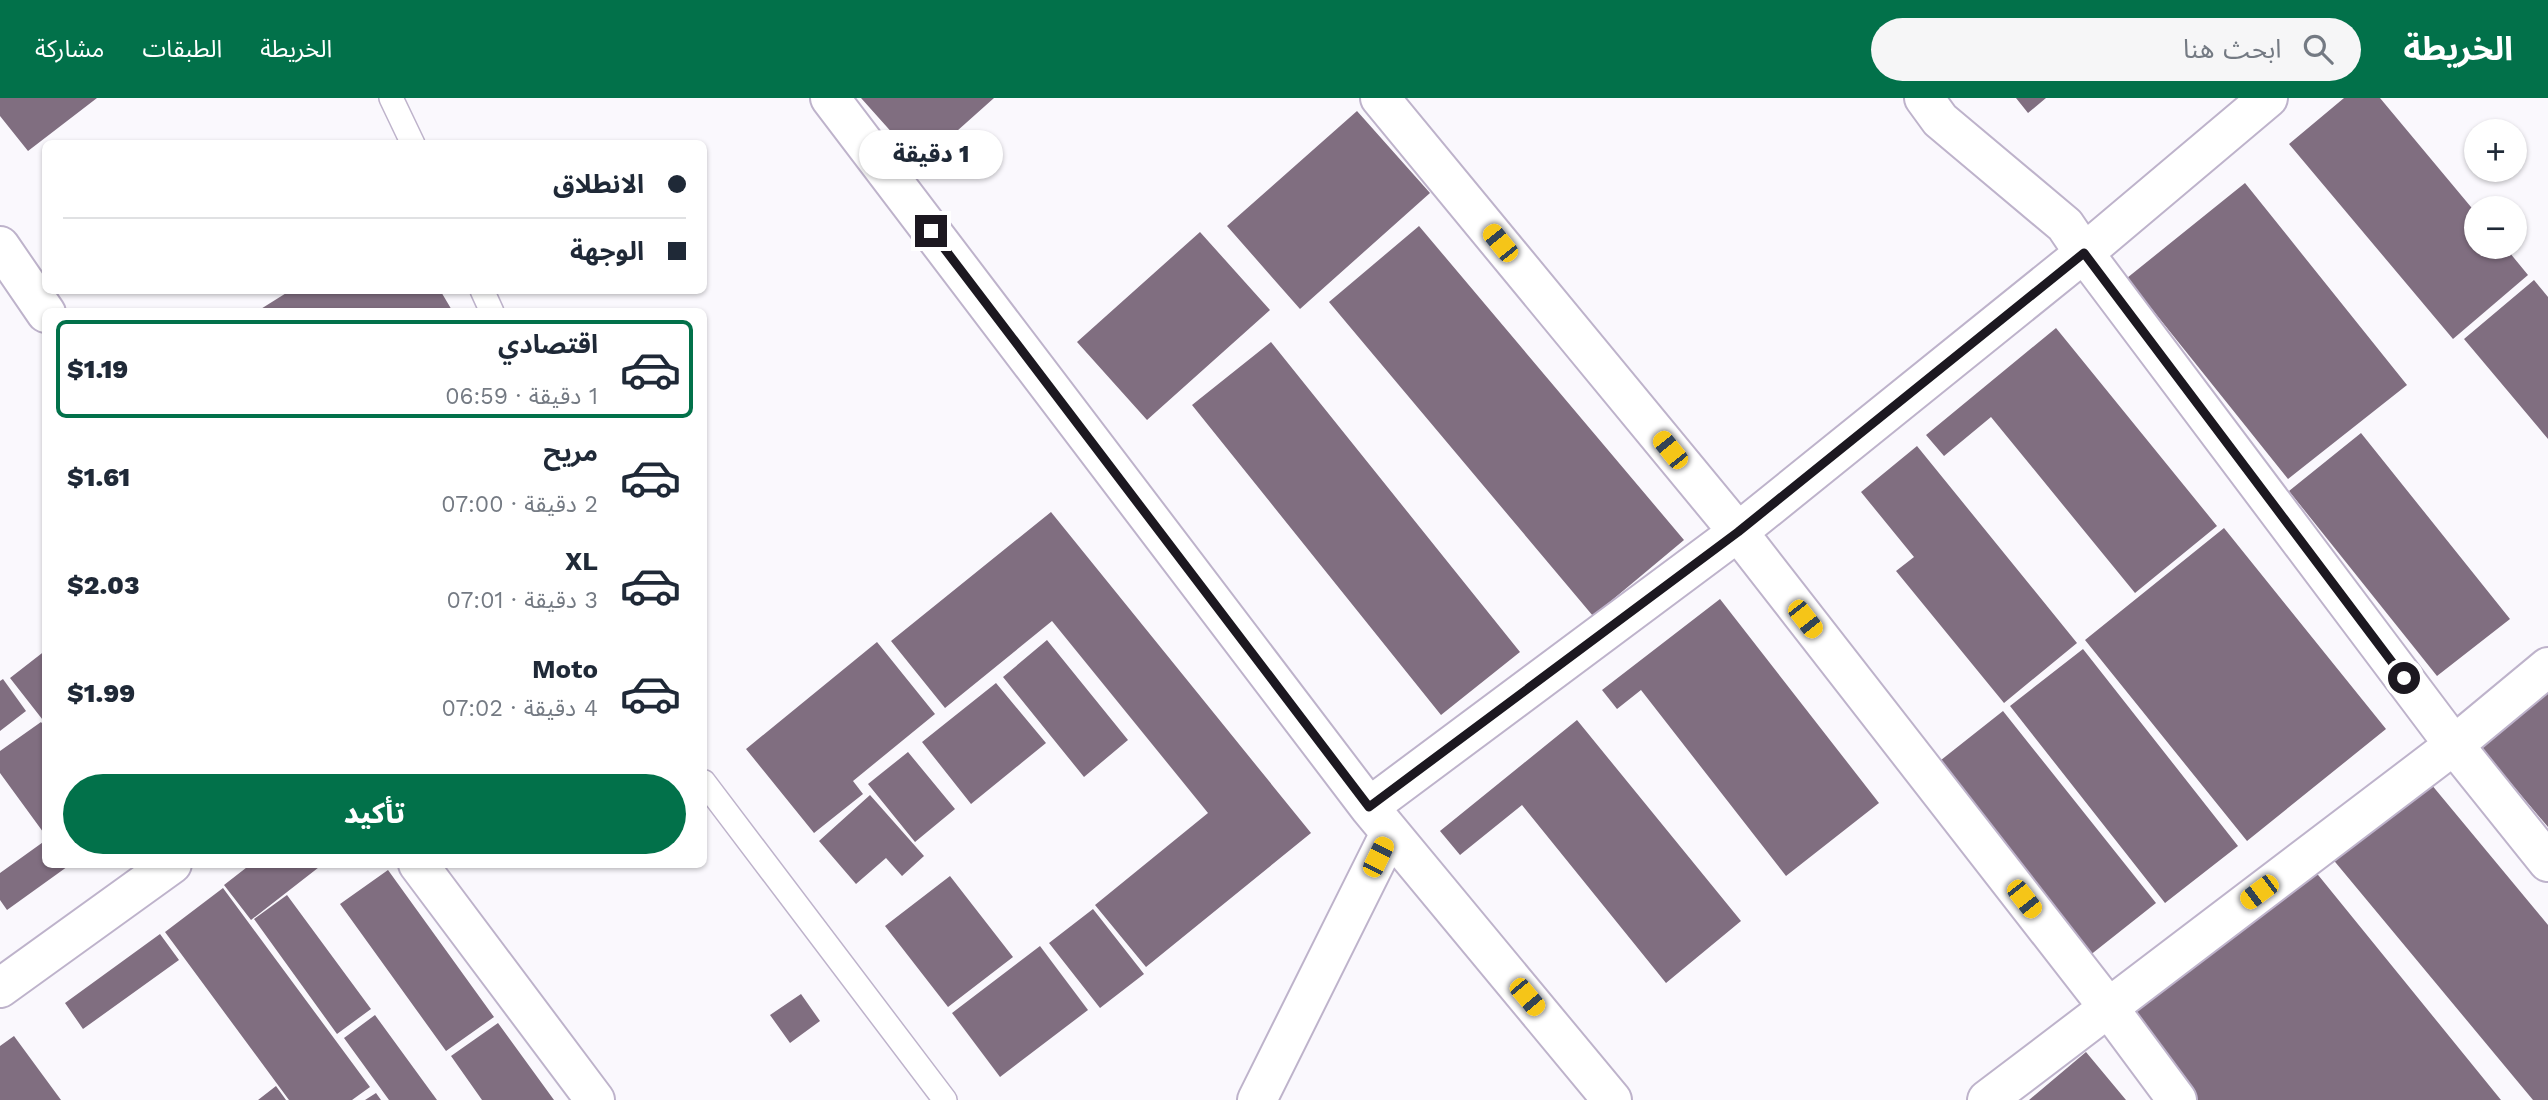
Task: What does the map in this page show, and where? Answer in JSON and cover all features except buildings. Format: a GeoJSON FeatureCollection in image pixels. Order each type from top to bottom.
{"type":"FeatureCollection","features":[{"type":"Feature","properties":{"kind":"street"},"geometry":{"type":"LineString","coordinates":[[830,98],[1380,820],[1612,1100]]}},
{"type":"Feature","properties":{"kind":"street"},"geometry":{"type":"LineString","coordinates":[[1380,98],[1738,532],[2108,1007],[2177,1100]]}},
{"type":"Feature","properties":{"kind":"street"},"geometry":{"type":"LineString","coordinates":[[1924,98],[1940,120],[2065,225],[2454,745],[2548,862]]}},
{"type":"Feature","properties":{"kind":"street"},"geometry":{"type":"LineString","coordinates":[[1257,1100],[1380,820],[2084,253],[2268,98]]}},
{"type":"Feature","properties":{"kind":"street"},"geometry":{"type":"LineString","coordinates":[[0,246],[43,308]]}},
{"type":"Feature","properties":{"kind":"street"},"geometry":{"type":"LineString","coordinates":[[1987,1100],[2454,745],[2548,667]]}},
{"type":"Feature","properties":{"kind":"street"},"geometry":{"type":"LineString","coordinates":[[0,988],[166,868]]}},
{"type":"Feature","properties":{"kind":"street"},"geometry":{"type":"LineString","coordinates":[[421,868],[595,1100]]}},
{"type":"Feature","properties":{"kind":"lane"},"geometry":{"type":"LineString","coordinates":[[391,98],[410,140]]}},
{"type":"Feature","properties":{"kind":"lane"},"geometry":{"type":"LineString","coordinates":[[707,786],[945,1100]]}},
{"type":"Feature","properties":{"kind":"route"},"geometry":{"type":"LineString","coordinates":[[931,231],[1369,807],[1738,532],[2084,253],[2404,678]]}}]}
